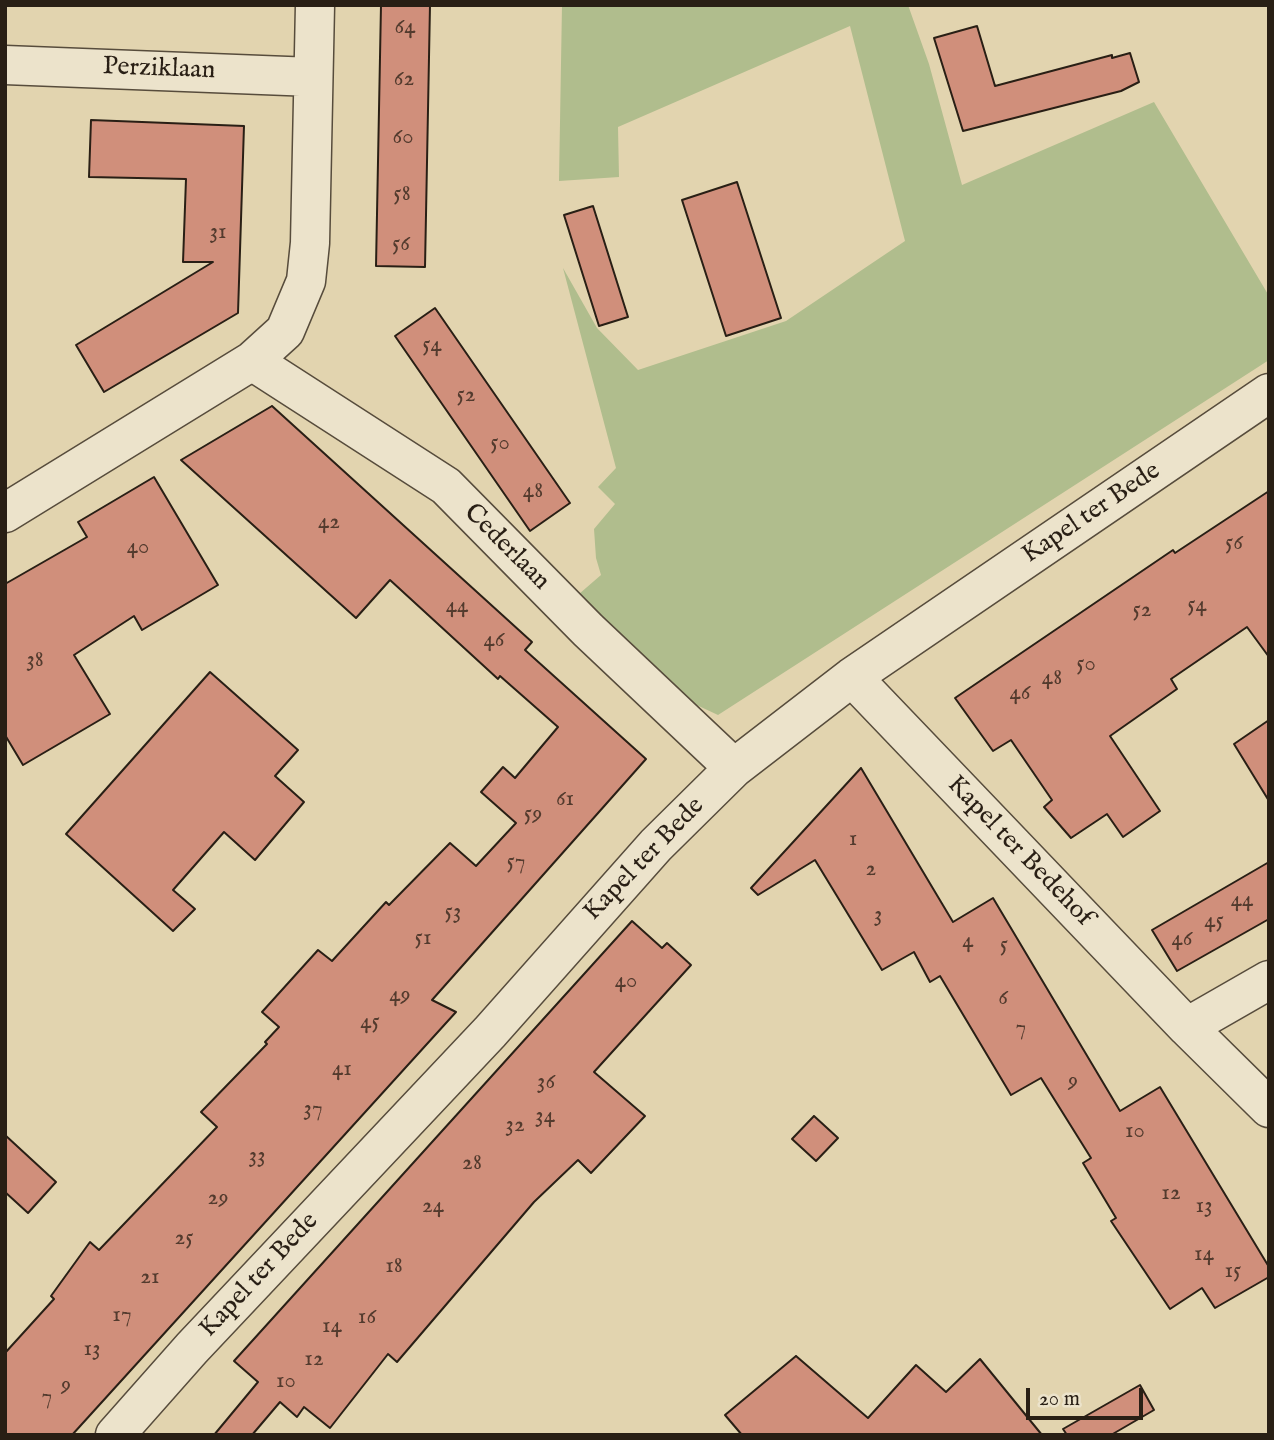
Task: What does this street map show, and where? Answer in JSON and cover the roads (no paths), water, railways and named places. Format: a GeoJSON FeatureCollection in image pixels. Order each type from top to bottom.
{"type":"FeatureCollection","features":[{"type":"Feature","properties":{"kind":"street"},"geometry":{"type":"LineString","coordinates":[[5,513],[252,361],[285,331],[306,281],[310,243],[315,5]]}},
{"type":"Feature","properties":{"kind":"street","name":"Perziklaan"},"geometry":{"type":"LineString","coordinates":[[5,65],[313,77]]}},
{"type":"Feature","properties":{"kind":"street","name":"Cederlaan"},"geometry":{"type":"LineString","coordinates":[[252,361],[446,486],[588,630],[734,768]]}},
{"type":"Feature","properties":{"kind":"street","name":"Kapel ter Bede"},"geometry":{"type":"LineString","coordinates":[[115,1435],[192,1348],[490,1032],[656,845],[734,768],[852,677],[1269,393]]}},
{"type":"Feature","properties":{"kind":"street","name":"Kapel ter Bedehof"},"geometry":{"type":"LineString","coordinates":[[852,677],[1186,1027],[1269,1108]]}},
{"type":"Feature","properties":{"kind":"street"},"geometry":{"type":"LineString","coordinates":[[1186,1027],[1269,980]]}}]}
